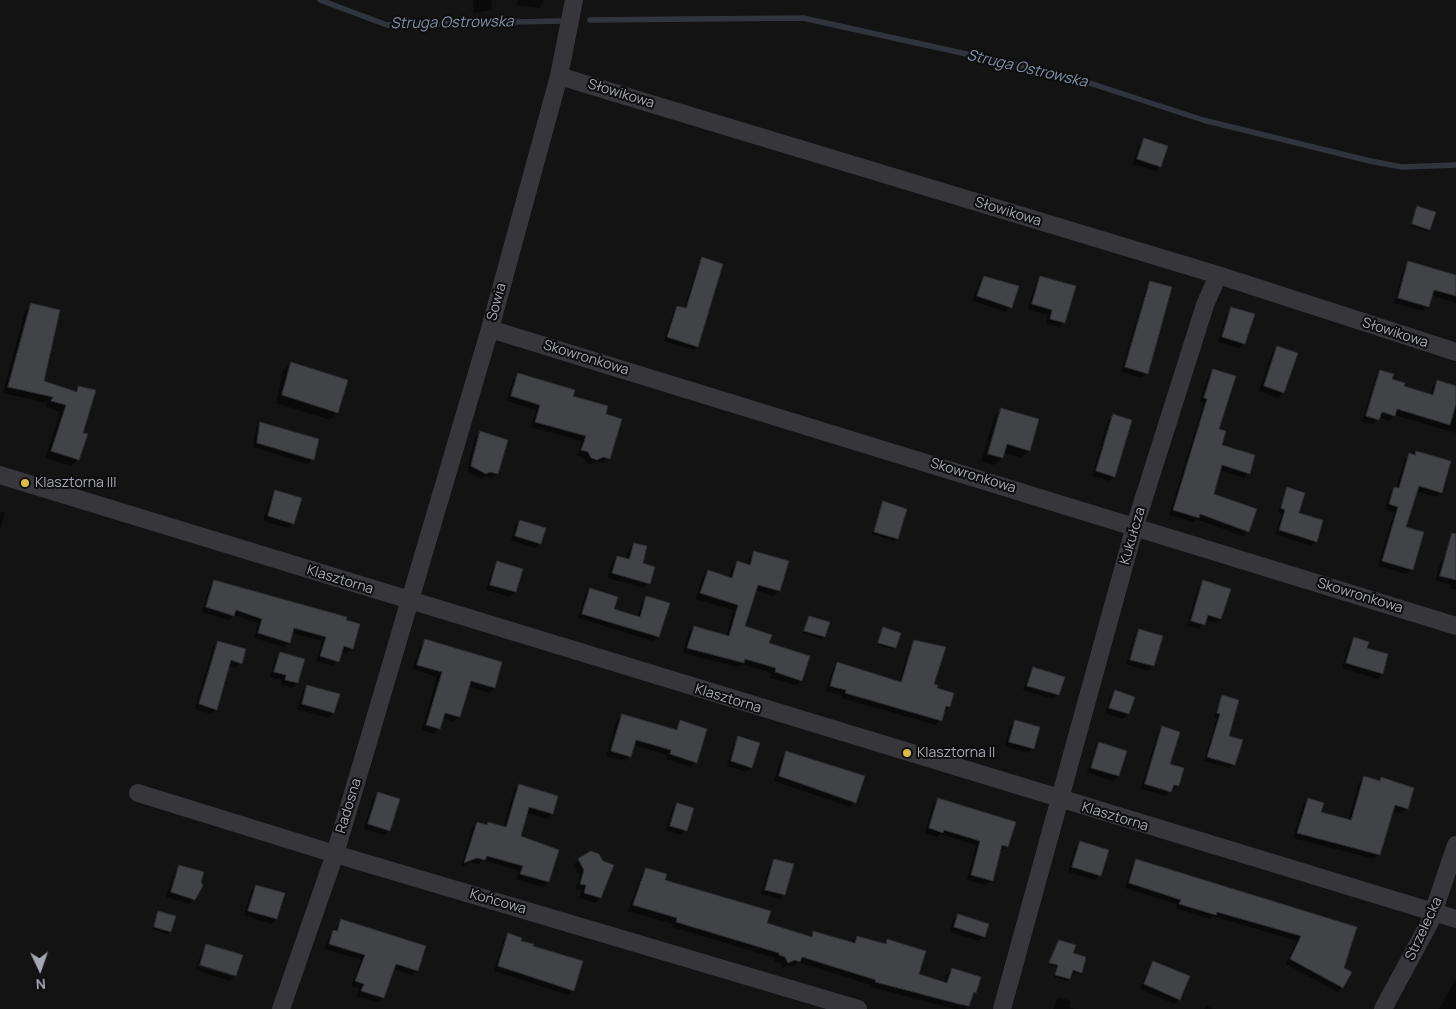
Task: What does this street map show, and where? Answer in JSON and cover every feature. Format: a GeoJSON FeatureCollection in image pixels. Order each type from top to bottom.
{"type":"FeatureCollection","features":[{"type":"Feature","properties":{"kind":"street","name":"Sowia"},"geometry":{"type":"LineString","coordinates":[[410,602],[490,329],[559,76],[574,0]]}},
{"type":"Feature","properties":{"kind":"street","name":"Słowikowa"},"geometry":{"type":"LineString","coordinates":[[559,76],[1218,275],[1456,352]]}},
{"type":"Feature","properties":{"kind":"street","name":"Kukułcza"},"geometry":{"type":"LineString","coordinates":[[1002,1009],[1135,526],[1205,305],[1218,275]]}},
{"type":"Feature","properties":{"kind":"street","name":"Skowronkowa"},"geometry":{"type":"LineString","coordinates":[[490,329],[1456,626]]}},
{"type":"Feature","properties":{"kind":"street","name":"Klasztorna"},"geometry":{"type":"LineString","coordinates":[[0,475],[410,602],[1456,919]]}},
{"type":"Feature","properties":{"kind":"street","name":"Radosna"},"geometry":{"type":"LineString","coordinates":[[281,1009],[335,854],[410,602]]}},
{"type":"Feature","properties":{"kind":"street","name":"Końcowa"},"geometry":{"type":"LineString","coordinates":[[138,792],[335,854],[858,1009]]}},
{"type":"Feature","properties":{"kind":"street","name":"Strzelecka"},"geometry":{"type":"LineString","coordinates":[[1383,1009],[1433,913],[1456,845]]}},
{"type":"Feature","properties":{"kind":"building"},"geometry":{"type":"Polygon","coordinates":[[[1144,138],[1168,146],[1161,167],[1137,159],[1144,138]]]}},
{"type":"Feature","properties":{"kind":"building"},"geometry":{"type":"Polygon","coordinates":[[[1417,206],[1436,212],[1430,230],[1412,224],[1417,206]]]}},
{"type":"Feature","properties":{"kind":"building"},"geometry":{"type":"Polygon","coordinates":[[[702,257],[723,264],[698,347],[667,337],[677,306],[686,308],[702,257]]]}},
{"type":"Feature","properties":{"kind":"building"},"geometry":{"type":"Polygon","coordinates":[[[1408,261],[1456,275],[1456,296],[1434,290],[1429,307],[1398,298],[1408,261]]]}},
{"type":"Feature","properties":{"kind":"building"},"geometry":{"type":"Polygon","coordinates":[[[984,276],[1019,286],[1012,308],[977,296],[984,276]]]}},
{"type":"Feature","properties":{"kind":"building"},"geometry":{"type":"Polygon","coordinates":[[[1040,276],[1076,286],[1065,323],[1050,319],[1052,310],[1032,304],[1040,276]]]}},
{"type":"Feature","properties":{"kind":"building"},"geometry":{"type":"Polygon","coordinates":[[[1150,281],[1172,287],[1148,374],[1125,367],[1150,281]]]}},
{"type":"Feature","properties":{"kind":"building"},"geometry":{"type":"Polygon","coordinates":[[[31,303],[60,310],[44,381],[77,392],[78,386],[96,390],[83,433],[88,434],[79,460],[51,451],[66,405],[51,401],[53,397],[8,387],[31,303]]]}},
{"type":"Feature","properties":{"kind":"building"},"geometry":{"type":"Polygon","coordinates":[[[1231,307],[1255,314],[1245,344],[1222,337],[1231,307]]]}},
{"type":"Feature","properties":{"kind":"building"},"geometry":{"type":"Polygon","coordinates":[[[1277,346],[1298,353],[1284,393],[1264,386],[1277,346]]]}},
{"type":"Feature","properties":{"kind":"building"},"geometry":{"type":"Polygon","coordinates":[[[291,362],[348,380],[338,413],[282,395],[291,362]]]}},
{"type":"Feature","properties":{"kind":"building"},"geometry":{"type":"Polygon","coordinates":[[[1213,369],[1236,376],[1219,429],[1226,431],[1222,445],[1255,455],[1250,474],[1222,465],[1214,494],[1257,509],[1249,532],[1200,514],[1199,518],[1173,510],[1207,399],[1204,398],[1213,369]]]}},
{"type":"Feature","properties":{"kind":"building"},"geometry":{"type":"Polygon","coordinates":[[[1380,370],[1394,374],[1392,379],[1405,383],[1404,386],[1433,395],[1437,380],[1456,386],[1456,404],[1450,425],[1397,409],[1395,416],[1382,412],[1379,420],[1366,416],[1380,370]]]}},
{"type":"Feature","properties":{"kind":"building"},"geometry":{"type":"Polygon","coordinates":[[[518,373],[575,390],[573,396],[608,406],[606,414],[622,419],[610,459],[603,457],[597,460],[591,458],[588,452],[581,450],[586,436],[535,422],[540,405],[511,396],[518,373]]]}},
{"type":"Feature","properties":{"kind":"building"},"geometry":{"type":"Polygon","coordinates":[[[1001,408],[1039,419],[1030,451],[1007,444],[1003,458],[988,454],[1001,408]]]}},
{"type":"Feature","properties":{"kind":"building"},"geometry":{"type":"Polygon","coordinates":[[[1113,414],[1132,420],[1115,477],[1096,471],[1113,414]]]}},
{"type":"Feature","properties":{"kind":"building"},"geometry":{"type":"Polygon","coordinates":[[[260,422],[319,439],[314,460],[257,443],[260,422]]]}},
{"type":"Feature","properties":{"kind":"building"},"geometry":{"type":"Polygon","coordinates":[[[480,431],[508,440],[498,474],[490,472],[486,474],[471,466],[480,431]]]}},
{"type":"Feature","properties":{"kind":"building"},"geometry":{"type":"Polygon","coordinates":[[[1416,451],[1451,461],[1442,493],[1419,486],[1406,527],[1424,532],[1413,570],[1382,561],[1398,507],[1389,504],[1394,487],[1399,488],[1409,453],[1415,455],[1416,451]]]}},
{"type":"Feature","properties":{"kind":"building"},"geometry":{"type":"Polygon","coordinates":[[[1287,487],[1305,493],[1299,513],[1323,520],[1317,542],[1279,530],[1285,510],[1281,508],[1287,487]]]}},
{"type":"Feature","properties":{"kind":"building"},"geometry":{"type":"Polygon","coordinates":[[[275,490],[302,498],[294,524],[268,516],[275,490]]]}},
{"type":"Feature","properties":{"kind":"building"},"geometry":{"type":"Polygon","coordinates":[[[883,501],[907,509],[898,539],[874,532],[883,501]]]}},
{"type":"Feature","properties":{"kind":"building"},"geometry":{"type":"Polygon","coordinates":[[[520,520],[546,528],[541,544],[515,536],[520,520]]]}},
{"type":"Feature","properties":{"kind":"building"},"geometry":{"type":"Polygon","coordinates":[[[1452,533],[1456,534],[1456,580],[1440,576],[1452,533]]]}},
{"type":"Feature","properties":{"kind":"building"},"geometry":{"type":"Polygon","coordinates":[[[634,543],[647,546],[643,563],[655,567],[650,584],[612,573],[617,556],[629,559],[634,543]]]}},
{"type":"Feature","properties":{"kind":"building"},"geometry":{"type":"Polygon","coordinates":[[[754,551],[789,561],[780,591],[758,585],[745,626],[772,635],[769,643],[810,656],[802,681],[775,672],[776,668],[745,659],[744,663],[687,648],[694,626],[729,636],[738,605],[700,593],[708,570],[732,578],[737,561],[750,565],[754,551]]]}},
{"type":"Feature","properties":{"kind":"building"},"geometry":{"type":"Polygon","coordinates":[[[497,561],[523,569],[516,592],[490,585],[497,561]]]}},
{"type":"Feature","properties":{"kind":"building"},"geometry":{"type":"Polygon","coordinates":[[[214,580],[347,617],[346,620],[360,624],[353,649],[344,646],[339,662],[320,656],[326,637],[294,628],[290,643],[258,633],[262,619],[236,610],[234,616],[206,607],[214,580]]]}},
{"type":"Feature","properties":{"kind":"building"},"geometry":{"type":"Polygon","coordinates":[[[1203,580],[1231,589],[1221,619],[1208,615],[1205,625],[1191,621],[1203,580]]]}},
{"type":"Feature","properties":{"kind":"building"},"geometry":{"type":"Polygon","coordinates":[[[590,588],[618,597],[614,609],[640,617],[646,596],[670,603],[659,637],[582,614],[590,588]]]}},
{"type":"Feature","properties":{"kind":"building"},"geometry":{"type":"Polygon","coordinates":[[[809,616],[830,622],[825,637],[804,631],[809,616]]]}},
{"type":"Feature","properties":{"kind":"building"},"geometry":{"type":"Polygon","coordinates":[[[883,627],[901,633],[896,648],[878,643],[883,627]]]}},
{"type":"Feature","properties":{"kind":"building"},"geometry":{"type":"Polygon","coordinates":[[[1139,629],[1163,636],[1154,666],[1130,660],[1139,629]]]}},
{"type":"Feature","properties":{"kind":"building"},"geometry":{"type":"Polygon","coordinates":[[[1354,637],[1369,642],[1367,648],[1388,654],[1383,674],[1346,663],[1354,637]]]}},
{"type":"Feature","properties":{"kind":"building"},"geometry":{"type":"Polygon","coordinates":[[[425,639],[502,662],[495,688],[471,681],[460,717],[445,713],[440,729],[426,725],[442,672],[417,665],[425,639]]]}},
{"type":"Feature","properties":{"kind":"building"},"geometry":{"type":"Polygon","coordinates":[[[914,640],[946,647],[934,684],[938,685],[937,688],[954,693],[950,707],[946,706],[942,721],[845,693],[846,690],[830,686],[837,662],[901,682],[914,640]]]}},
{"type":"Feature","properties":{"kind":"building"},"geometry":{"type":"Polygon","coordinates":[[[218,641],[246,649],[242,664],[231,660],[217,710],[199,704],[218,641]]]}},
{"type":"Feature","properties":{"kind":"building"},"geometry":{"type":"Polygon","coordinates":[[[280,652],[305,659],[298,683],[285,680],[286,675],[274,672],[280,652]]]}},
{"type":"Feature","properties":{"kind":"building"},"geometry":{"type":"Polygon","coordinates":[[[1033,667],[1065,677],[1059,695],[1027,686],[1033,667]]]}},
{"type":"Feature","properties":{"kind":"building"},"geometry":{"type":"Polygon","coordinates":[[[307,685],[340,694],[334,713],[302,704],[307,685]]]}},
{"type":"Feature","properties":{"kind":"building"},"geometry":{"type":"Polygon","coordinates":[[[1115,690],[1135,697],[1129,714],[1109,708],[1115,690]]]}},
{"type":"Feature","properties":{"kind":"building"},"geometry":{"type":"Polygon","coordinates":[[[1222,695],[1239,700],[1229,736],[1243,740],[1235,765],[1207,757],[1220,714],[1217,713],[1222,695]]]}},
{"type":"Feature","properties":{"kind":"building"},"geometry":{"type":"Polygon","coordinates":[[[622,714],[677,730],[680,720],[707,729],[697,763],[670,754],[671,750],[636,740],[631,757],[611,751],[622,714]]]}},
{"type":"Feature","properties":{"kind":"building"},"geometry":{"type":"Polygon","coordinates":[[[1015,720],[1040,727],[1034,749],[1009,742],[1015,720]]]}},
{"type":"Feature","properties":{"kind":"building"},"geometry":{"type":"Polygon","coordinates":[[[1162,726],[1180,732],[1170,764],[1184,768],[1179,786],[1174,785],[1171,792],[1145,784],[1162,726]]]}},
{"type":"Feature","properties":{"kind":"building"},"geometry":{"type":"Polygon","coordinates":[[[738,736],[760,743],[752,768],[731,761],[738,736]]]}},
{"type":"Feature","properties":{"kind":"building"},"geometry":{"type":"Polygon","coordinates":[[[1099,742],[1127,751],[1119,776],[1091,768],[1099,742]]]}},
{"type":"Feature","properties":{"kind":"building"},"geometry":{"type":"Polygon","coordinates":[[[786,751],[865,776],[856,803],[779,776],[786,751]]]}},
{"type":"Feature","properties":{"kind":"building"},"geometry":{"type":"Polygon","coordinates":[[[1364,776],[1380,781],[1381,777],[1414,788],[1408,809],[1395,805],[1380,855],[1297,833],[1308,798],[1324,803],[1321,812],[1351,820],[1364,776]]]}},
{"type":"Feature","properties":{"kind":"building"},"geometry":{"type":"Polygon","coordinates":[[[519,784],[558,796],[553,814],[529,807],[521,836],[559,850],[549,882],[520,874],[523,866],[487,856],[485,860],[477,858],[464,863],[477,822],[487,825],[488,822],[506,827],[519,784]]]}},
{"type":"Feature","properties":{"kind":"building"},"geometry":{"type":"Polygon","coordinates":[[[378,792],[400,799],[390,831],[368,824],[378,792]]]}},
{"type":"Feature","properties":{"kind":"building"},"geometry":{"type":"Polygon","coordinates":[[[938,798],[1016,822],[1008,847],[1002,845],[993,881],[971,875],[980,841],[944,830],[943,833],[929,828],[938,798]]]}},
{"type":"Feature","properties":{"kind":"building"},"geometry":{"type":"Polygon","coordinates":[[[677,803],[694,808],[687,831],[670,826],[677,803]]]}},
{"type":"Feature","properties":{"kind":"building"},"geometry":{"type":"Polygon","coordinates":[[[1080,841],[1109,850],[1101,876],[1072,867],[1080,841]]]}},
{"type":"Feature","properties":{"kind":"building"},"geometry":{"type":"Polygon","coordinates":[[[591,851],[599,854],[603,861],[614,865],[601,898],[584,893],[586,885],[580,884],[584,870],[578,859],[591,851]]]}},
{"type":"Feature","properties":{"kind":"building"},"geometry":{"type":"Polygon","coordinates":[[[774,859],[794,864],[785,895],[765,890],[774,859]]]}},
{"type":"Feature","properties":{"kind":"building"},"geometry":{"type":"Polygon","coordinates":[[[1136,859],[1357,927],[1344,968],[1352,972],[1343,988],[1290,959],[1301,936],[1217,912],[1216,915],[1179,904],[1181,900],[1129,883],[1136,859]]]}},
{"type":"Feature","properties":{"kind":"building"},"geometry":{"type":"Polygon","coordinates":[[[179,865],[204,872],[201,882],[203,886],[195,900],[171,892],[179,865]]]}},
{"type":"Feature","properties":{"kind":"building"},"geometry":{"type":"Polygon","coordinates":[[[646,868],[667,874],[665,880],[771,911],[767,923],[812,937],[813,931],[855,943],[857,936],[886,944],[887,939],[926,951],[919,974],[947,983],[952,968],[981,977],[976,993],[974,992],[969,1006],[959,1004],[875,982],[876,980],[802,957],[800,962],[795,960],[788,963],[785,957],[779,955],[779,953],[676,922],[677,918],[633,905],[646,868]]]}},
{"type":"Feature","properties":{"kind":"building"},"geometry":{"type":"Polygon","coordinates":[[[256,885],[285,893],[277,919],[248,911],[256,885]]]}},
{"type":"Feature","properties":{"kind":"building"},"geometry":{"type":"Polygon","coordinates":[[[158,911],[176,916],[171,932],[154,927],[158,911]]]}},
{"type":"Feature","properties":{"kind":"building"},"geometry":{"type":"Polygon","coordinates":[[[958,914],[989,924],[985,937],[954,927],[958,914]]]}},
{"type":"Feature","properties":{"kind":"building"},"geometry":{"type":"Polygon","coordinates":[[[341,919],[426,946],[418,971],[396,964],[384,998],[361,991],[364,984],[355,981],[365,955],[329,944],[333,930],[337,931],[341,919]]]}},
{"type":"Feature","properties":{"kind":"building"},"geometry":{"type":"Polygon","coordinates":[[[508,933],[522,938],[521,941],[534,944],[533,946],[583,961],[574,991],[498,966],[508,933]]]}},
{"type":"Feature","properties":{"kind":"building"},"geometry":{"type":"Polygon","coordinates":[[[1059,940],[1076,945],[1073,953],[1086,957],[1082,973],[1073,970],[1070,979],[1055,975],[1058,965],[1049,963],[1059,940]]]}},
{"type":"Feature","properties":{"kind":"building"},"geometry":{"type":"Polygon","coordinates":[[[206,944],[243,955],[236,976],[200,965],[206,944]]]}},
{"type":"Feature","properties":{"kind":"building"},"geometry":{"type":"Polygon","coordinates":[[[1153,961],[1190,976],[1180,1000],[1144,984],[1153,961]]]}},
{"type":"Feature","properties":{"kind":"waterway","name":"Struga Ostrowska"},"geometry":{"type":"LineString","coordinates":[[320,0],[387,25],[559,21]]}},
{"type":"Feature","properties":{"kind":"waterway","name":"Struga Ostrowska"},"geometry":{"type":"LineString","coordinates":[[590,20],[803,18],[1071,77],[1203,120],[1370,161],[1402,167],[1456,165]]}},
{"type":"Feature","properties":{"kind":"place","name":"Klasztorna III"},"geometry":{"type":"Point","coordinates":[25,483]}},
{"type":"Feature","properties":{"kind":"place","name":"Klasztorna II"},"geometry":{"type":"Point","coordinates":[907,753]}}]}
